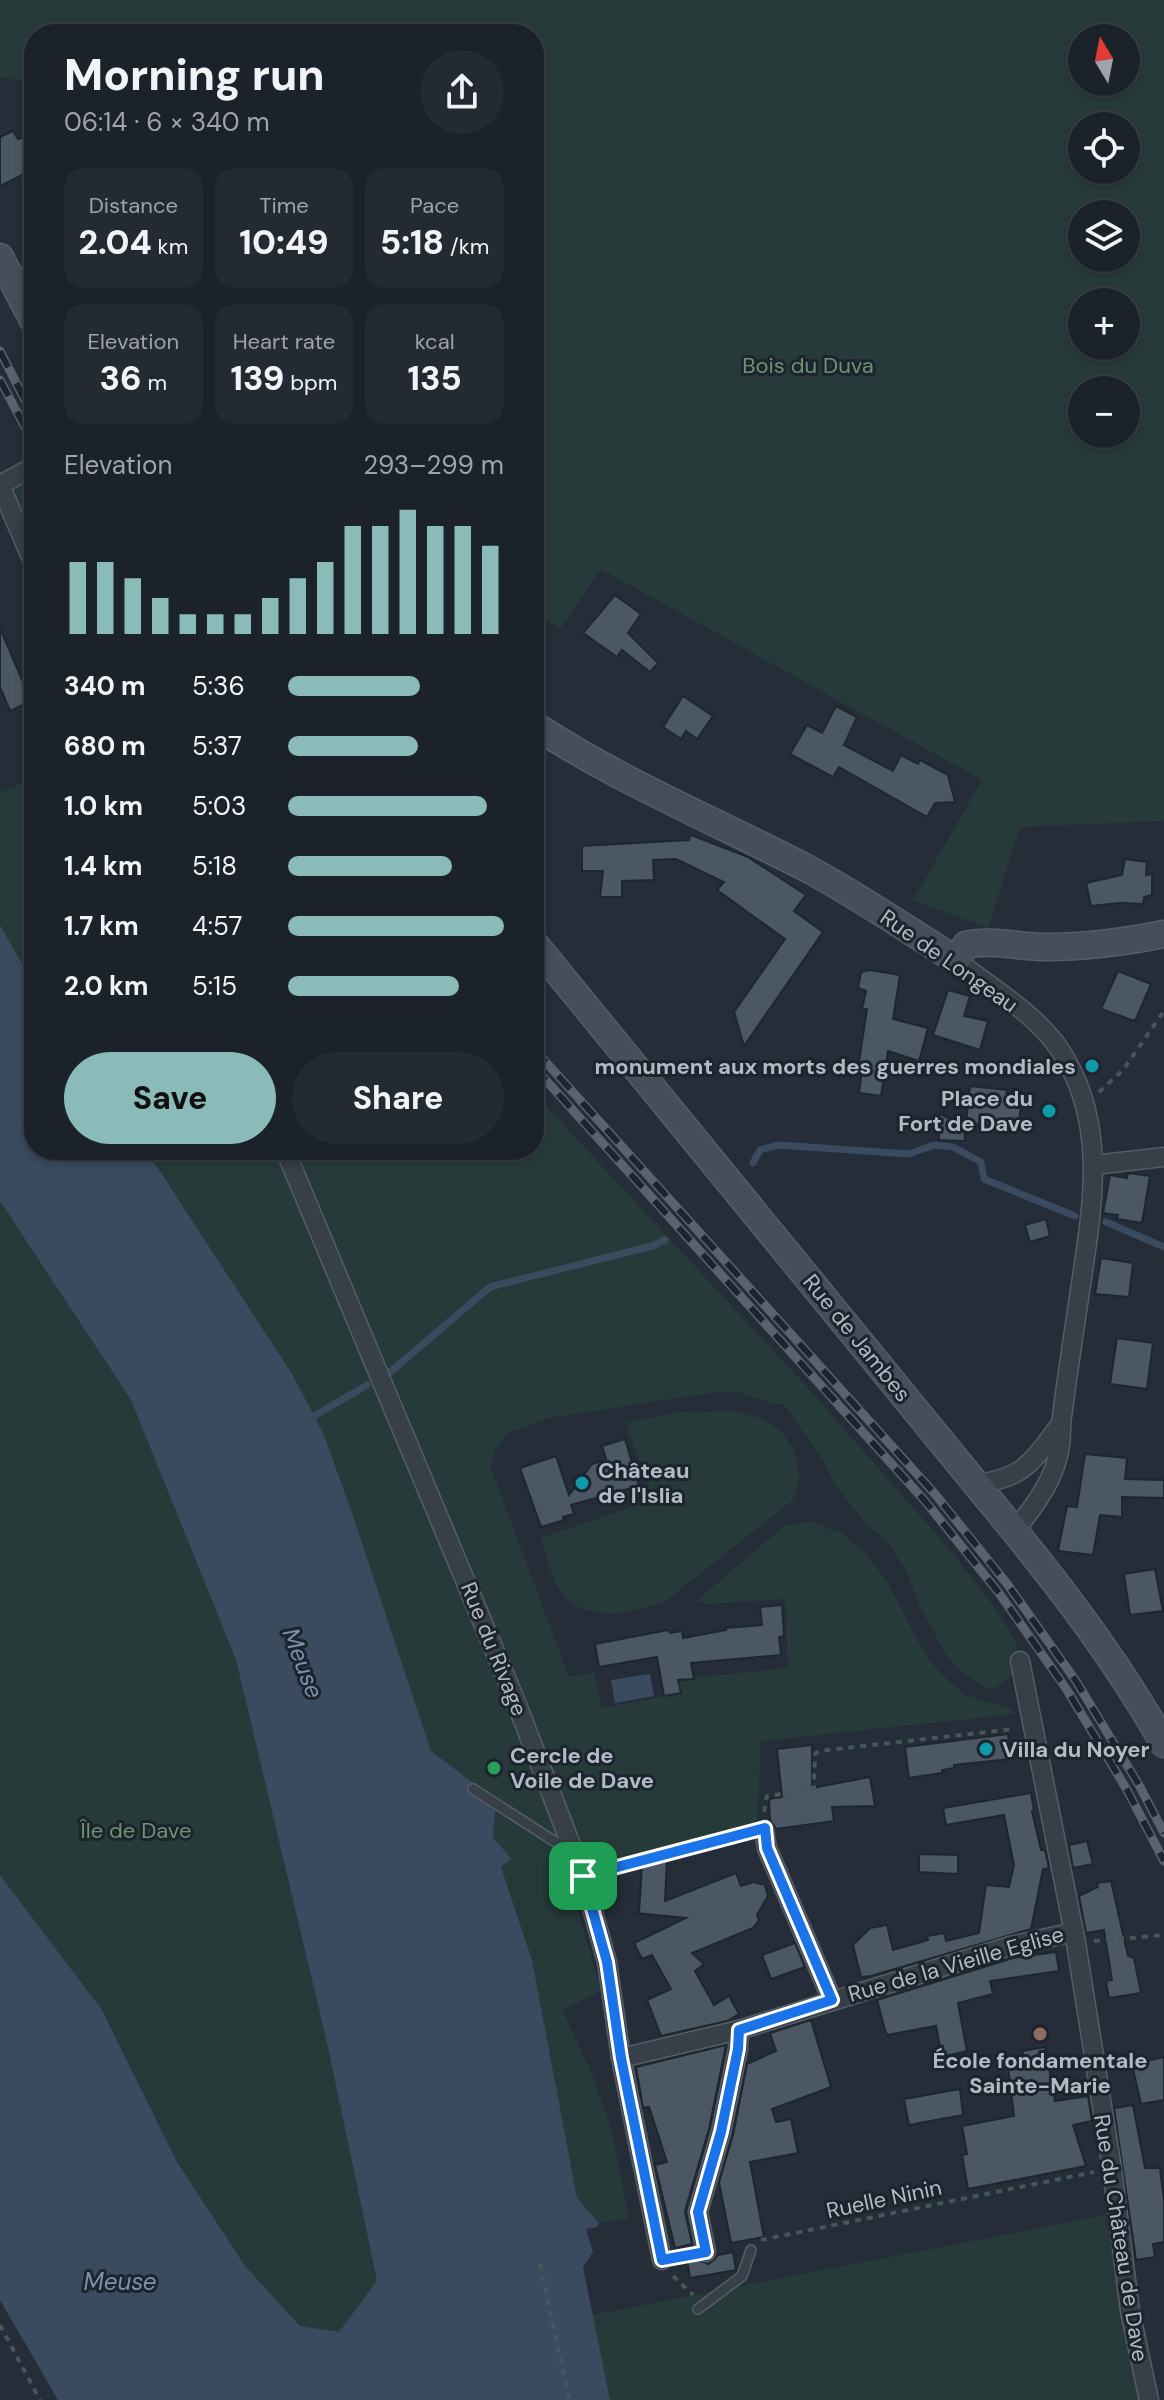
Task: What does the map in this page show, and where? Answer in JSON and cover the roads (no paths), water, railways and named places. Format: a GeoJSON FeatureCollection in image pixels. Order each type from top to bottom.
{"type":"FeatureCollection","features":[{"type":"Feature","properties":{"kind":"main road"},"geometry":{"type":"LineString","coordinates":[[0,257],[24,303]]}},
{"type":"Feature","properties":{"kind":"main road","name":"Rue de Longeau"},"geometry":{"type":"LineString","coordinates":[[544,732],[659,795],[813,872],[956,960]]}},
{"type":"Feature","properties":{"kind":"main road"},"geometry":{"type":"LineString","coordinates":[[956,960],[966,945],[981,941],[1074,947],[1164,934]]}},
{"type":"Feature","properties":{"kind":"main road","name":"Rue de Jambes"},"geometry":{"type":"LineString","coordinates":[[544,955],[1016,1529],[1119,1670],[1164,1742]]}},
{"type":"Feature","properties":{"kind":"street"},"geometry":{"type":"LineString","coordinates":[[24,472],[0,485],[24,541]]}},
{"type":"Feature","properties":{"kind":"street","name":"Rue de Longeau"},"geometry":{"type":"LineString","coordinates":[[956,960],[1030,1018],[1056,1045],[1077,1081],[1085,1104],[1094,1165],[1090,1218],[1061,1424],[1062,1446],[1041,1498],[1016,1529]]}},
{"type":"Feature","properties":{"kind":"street"},"geometry":{"type":"LineString","coordinates":[[1094,1165],[1164,1157]]}},
{"type":"Feature","properties":{"kind":"street","name":"Rue du Rivage"},"geometry":{"type":"LineString","coordinates":[[289,1160],[516,1702],[576,1855],[607,1962],[621,2058],[662,2260]]}},
{"type":"Feature","properties":{"kind":"street"},"geometry":{"type":"LineString","coordinates":[[976,1484],[1011,1478],[1027,1467],[1061,1424]]}},
{"type":"Feature","properties":{"kind":"street","name":"Rue de la Vieille Eglise"},"geometry":{"type":"LineString","coordinates":[[621,2058],[739,2030],[1010,1946],[1075,1938],[1020,1661]]}},
{"type":"Feature","properties":{"kind":"street"},"geometry":{"type":"LineString","coordinates":[[764,1830],[767,1848],[832,2000]]}},
{"type":"Feature","properties":{"kind":"street","name":"Rue du Château de Dave"},"geometry":{"type":"LineString","coordinates":[[1075,1938],[1112,2169],[1130,2311],[1149,2400]]}},
{"type":"Feature","properties":{"kind":"street"},"geometry":{"type":"LineString","coordinates":[[706,2252],[698,2212],[721,2132],[739,2030]]}},
{"type":"Feature","properties":{"kind":"lane"},"geometry":{"type":"LineString","coordinates":[[473,1789],[576,1855]]}},
{"type":"Feature","properties":{"kind":"lane"},"geometry":{"type":"LineString","coordinates":[[698,2309],[742,2276],[752,2246]]}},
{"type":"Feature","properties":{"kind":"water","name":"Meuse"},"geometry":{"type":"Polygon","coordinates":[[[0,925],[24,967],[24,1160],[153,1160],[292,1374],[324,1435],[431,1751],[476,1785],[471,1793],[495,1811],[493,1837],[511,1859],[501,1867],[532,1960],[577,2198],[599,2223],[597,2227],[586,2229],[593,2252],[583,2267],[610,2400],[58,2400],[0,2300],[0,1875],[102,2010],[176,2160],[245,2266],[300,2326],[339,2332],[377,2281],[327,2043],[236,1660],[131,1400],[0,1201],[0,925]]]}},
{"type":"Feature","properties":{"kind":"water"},"geometry":{"type":"Polygon","coordinates":[[[650,1674],[654,1696],[615,1703],[611,1680],[650,1674]]]}},
{"type":"Feature","properties":{"kind":"waterway"},"geometry":{"type":"LineString","coordinates":[[753,1163],[760,1150],[779,1145],[909,1154],[934,1145],[953,1147],[981,1162],[984,1179],[1075,1216]]}},
{"type":"Feature","properties":{"kind":"waterway"},"geometry":{"type":"LineString","coordinates":[[1106,1222],[1164,1247]]}},
{"type":"Feature","properties":{"kind":"waterway"},"geometry":{"type":"LineString","coordinates":[[389,1373],[490,1287],[652,1246],[665,1240]]}},
{"type":"Feature","properties":{"kind":"waterway"},"geometry":{"type":"LineString","coordinates":[[307,1420],[367,1385]]}},
{"type":"Feature","properties":{"kind":"railway"},"geometry":{"type":"LineString","coordinates":[[0,351],[24,398]]}},
{"type":"Feature","properties":{"kind":"railway"},"geometry":{"type":"LineString","coordinates":[[0,380],[24,425]]}},
{"type":"Feature","properties":{"kind":"railway"},"geometry":{"type":"LineString","coordinates":[[544,1060],[935,1494],[1008,1585],[1076,1681],[1139,1785],[1164,1833]]}},
{"type":"Feature","properties":{"kind":"railway"},"geometry":{"type":"LineString","coordinates":[[544,1078],[925,1501],[999,1593],[1067,1690],[1127,1790],[1164,1861]]}},
{"type":"Feature","properties":{"kind":"place","name":"monument aux morts des guerres mondiales"},"geometry":{"type":"Point","coordinates":[1092,1066]}},
{"type":"Feature","properties":{"kind":"place","name":"Place du Fort de Dave"},"geometry":{"type":"Point","coordinates":[1049,1111]}},
{"type":"Feature","properties":{"kind":"place","name":"Château de l'Islia"},"geometry":{"type":"Point","coordinates":[582,1483]}},
{"type":"Feature","properties":{"kind":"place","name":"Villa du Noyer"},"geometry":{"type":"Point","coordinates":[986,1749]}},
{"type":"Feature","properties":{"kind":"place","name":"Cercle de Voile de Dave"},"geometry":{"type":"Point","coordinates":[494,1768]}},
{"type":"Feature","properties":{"kind":"place","name":"École fondamentale Sainte-Marie"},"geometry":{"type":"Point","coordinates":[1040,2034]}},
{"type":"Feature","properties":{"kind":"park label","name":"Bois du Duva"},"geometry":{"type":"Point","coordinates":[808,365]}},
{"type":"Feature","properties":{"kind":"park label","name":"Île de Dave"},"geometry":{"type":"Point","coordinates":[136,1830]}}]}
